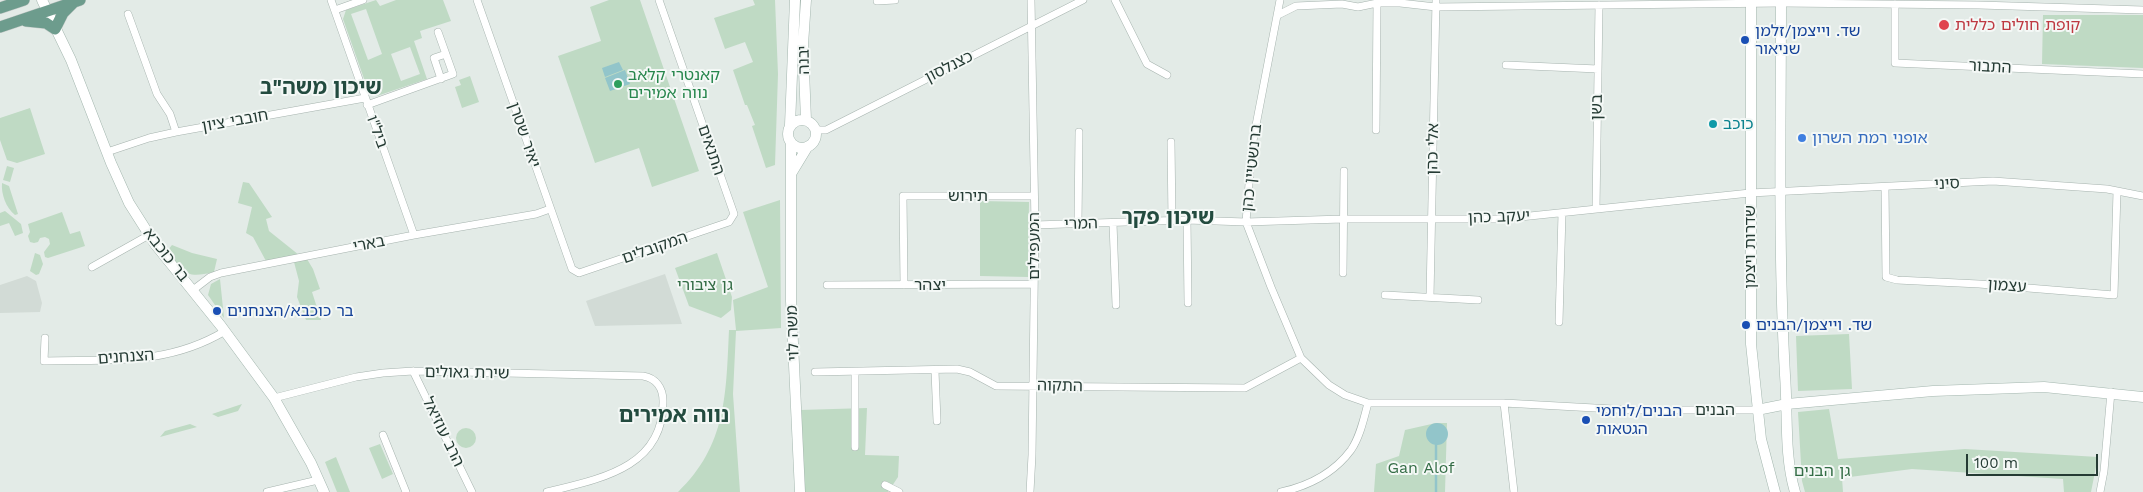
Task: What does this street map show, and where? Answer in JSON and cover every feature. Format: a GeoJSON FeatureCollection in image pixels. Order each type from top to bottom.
{"type":"FeatureCollection","features":[{"type":"Feature","properties":{"kind":"main road"},"geometry":{"type":"LineString","coordinates":[[0,8],[24,0]]}},
{"type":"Feature","properties":{"kind":"main road"},"geometry":{"type":"LineString","coordinates":[[0,28],[77,1]]}},
{"type":"Feature","properties":{"kind":"main road"},"geometry":{"type":"LineString","coordinates":[[20,21],[46,23],[55,29],[63,13],[77,1]]}},
{"type":"Feature","properties":{"kind":"street","name":"בר כוכבא"},"geometry":{"type":"LineString","coordinates":[[42,0],[71,60],[129,203],[149,235],[225,331],[274,398],[324,492]]}},
{"type":"Feature","properties":{"kind":"street","name":"ביל\"ו"},"geometry":{"type":"LineString","coordinates":[[331,0],[414,235]]}},
{"type":"Feature","properties":{"kind":"street"},"geometry":{"type":"LineString","coordinates":[[335,10],[363,0]]}},
{"type":"Feature","properties":{"kind":"street","name":"יאיר שטרן"},"geometry":{"type":"LineString","coordinates":[[477,0],[572,269]]}},
{"type":"Feature","properties":{"kind":"street","name":"התנאים"},"geometry":{"type":"LineString","coordinates":[[659,0],[734,214]]}},
{"type":"Feature","properties":{"kind":"street"},"geometry":{"type":"LineString","coordinates":[[795,0],[790,125],[787,134],[791,143],[799,148],[808,146]]}},
{"type":"Feature","properties":{"kind":"street","name":"יבנה"},"geometry":{"type":"LineString","coordinates":[[806,0],[804,45],[806,120]]}},
{"type":"Feature","properties":{"kind":"street"},"geometry":{"type":"LineString","coordinates":[[877,1],[895,0]]}},
{"type":"Feature","properties":{"kind":"street","name":"המעפילים"},"geometry":{"type":"LineString","coordinates":[[1030,0],[1035,225],[1030,492]]}},
{"type":"Feature","properties":{"kind":"street","name":"כצנלסון"},"geometry":{"type":"LineString","coordinates":[[816,130],[826,130],[1030,25],[1083,0]]}},
{"type":"Feature","properties":{"kind":"street"},"geometry":{"type":"LineString","coordinates":[[1115,0],[1147,64],[1166,75]]}},
{"type":"Feature","properties":{"kind":"street","name":"ברנשטיין כהן"},"geometry":{"type":"LineString","coordinates":[[1280,0],[1252,146],[1246,222],[1301,358]]}},
{"type":"Feature","properties":{"kind":"street"},"geometry":{"type":"LineString","coordinates":[[1278,15],[1296,6],[1342,4],[1358,7],[1377,3],[1599,5],[1781,1],[2143,10]]}},
{"type":"Feature","properties":{"kind":"street","name":"שדרות ויצמן"},"geometry":{"type":"LineString","coordinates":[[1781,1],[1780,193],[1782,320],[1787,404],[1787,443],[1794,492]]}},
{"type":"Feature","properties":{"kind":"street","name":"שדרות ויצמן"},"geometry":{"type":"LineString","coordinates":[[1751,2],[1751,344],[1764,455],[1775,492]]}},
{"type":"Feature","properties":{"kind":"street"},"geometry":{"type":"LineString","coordinates":[[1376,130],[1377,3]]}},
{"type":"Feature","properties":{"kind":"street","name":"אלי כהן"},"geometry":{"type":"LineString","coordinates":[[1430,297],[1436,4]]}},
{"type":"Feature","properties":{"kind":"street","name":"התבור"},"geometry":{"type":"LineString","coordinates":[[1895,4],[1895,63],[2143,74]]}},
{"type":"Feature","properties":{"kind":"street","name":"בשן"},"geometry":{"type":"LineString","coordinates":[[1596,209],[1599,5]]}},
{"type":"Feature","properties":{"kind":"street"},"geometry":{"type":"LineString","coordinates":[[128,14],[157,94],[170,114],[176,132]]}},
{"type":"Feature","properties":{"kind":"street"},"geometry":{"type":"LineString","coordinates":[[438,32],[446,54],[453,74],[441,79],[434,58],[446,54]]}},
{"type":"Feature","properties":{"kind":"street"},"geometry":{"type":"LineString","coordinates":[[1506,65],[1598,69]]}},
{"type":"Feature","properties":{"kind":"street","name":"חובבי ציון"},"geometry":{"type":"LineString","coordinates":[[107,152],[149,138],[176,132],[366,101],[441,79]]}},
{"type":"Feature","properties":{"kind":"street"},"geometry":{"type":"LineString","coordinates":[[790,125],[797,120],[806,120],[816,130],[815,139],[808,146],[790,175]]}},
{"type":"Feature","properties":{"kind":"street"},"geometry":{"type":"LineString","coordinates":[[1078,224],[1079,132]]}},
{"type":"Feature","properties":{"kind":"street"},"geometry":{"type":"LineString","coordinates":[[1170,142],[1172,221]]}},
{"type":"Feature","properties":{"kind":"street","name":"משה לוי"},"geometry":{"type":"LineString","coordinates":[[791,143],[791,301],[800,492]]}},
{"type":"Feature","properties":{"kind":"street"},"geometry":{"type":"LineString","coordinates":[[1342,273],[1344,171]]}},
{"type":"Feature","properties":{"kind":"street","name":"סיני"},"geometry":{"type":"LineString","coordinates":[[1750,193],[1993,181],[2107,189],[2143,196]]}},
{"type":"Feature","properties":{"kind":"street","name":"עצמון"},"geometry":{"type":"LineString","coordinates":[[1885,186],[1886,277],[1897,280],[1989,284],[2114,295],[2117,191]]}},
{"type":"Feature","properties":{"kind":"street","name":"יעקב כהן"},"geometry":{"type":"LineString","coordinates":[[1246,222],[1343,219],[1501,219],[1750,193]]}},
{"type":"Feature","properties":{"kind":"street","name":"תירוש"},"geometry":{"type":"LineString","coordinates":[[904,285],[903,196],[1034,196]]}},
{"type":"Feature","properties":{"kind":"street","name":"בארי"},"geometry":{"type":"LineString","coordinates":[[193,290],[210,277],[221,272],[536,214],[550,209]]}},
{"type":"Feature","properties":{"kind":"street"},"geometry":{"type":"LineString","coordinates":[[1559,322],[1562,213]]}},
{"type":"Feature","properties":{"kind":"street","name":"המקובלים"},"geometry":{"type":"LineString","coordinates":[[572,269],[579,273],[584,272],[729,222],[734,214]]}},
{"type":"Feature","properties":{"kind":"street"},"geometry":{"type":"LineString","coordinates":[[1187,220],[1188,302]]}},
{"type":"Feature","properties":{"kind":"street","name":"המרי"},"geometry":{"type":"LineString","coordinates":[[1035,225],[1187,220],[1246,222]]}},
{"type":"Feature","properties":{"kind":"street"},"geometry":{"type":"LineString","coordinates":[[1114,223],[1116,305]]}},
{"type":"Feature","properties":{"kind":"street"},"geometry":{"type":"LineString","coordinates":[[92,267],[149,235]]}},
{"type":"Feature","properties":{"kind":"street","name":"יצהר"},"geometry":{"type":"LineString","coordinates":[[827,285],[1034,284]]}},
{"type":"Feature","properties":{"kind":"street"},"geometry":{"type":"LineString","coordinates":[[1385,295],[1478,300]]}},
{"type":"Feature","properties":{"kind":"street","name":"הצנחנים"},"geometry":{"type":"LineString","coordinates":[[44,338],[44,361],[142,359],[194,346],[225,331]]}},
{"type":"Feature","properties":{"kind":"street","name":"הבנים"},"geometry":{"type":"LineString","coordinates":[[1301,358],[1328,385],[1345,394],[1368,402],[1504,403],[1631,410],[1758,410],[1787,404],[1906,392],[2044,387],[2143,396]]}},
{"type":"Feature","properties":{"kind":"street","name":"התקוה"},"geometry":{"type":"LineString","coordinates":[[815,372],[957,370],[970,372],[996,386],[1245,388],[1301,358]]}},
{"type":"Feature","properties":{"kind":"street","name":"שירת גאולים"},"geometry":{"type":"LineString","coordinates":[[274,398],[356,377],[413,371],[644,376],[649,377],[660,386],[664,398],[660,427],[650,447],[645,452],[624,468],[602,478],[547,492]]}},
{"type":"Feature","properties":{"kind":"street","name":"הרב עוזיאל"},"geometry":{"type":"LineString","coordinates":[[413,371],[472,492]]}},
{"type":"Feature","properties":{"kind":"street"},"geometry":{"type":"LineString","coordinates":[[935,371],[938,421]]}},
{"type":"Feature","properties":{"kind":"street"},"geometry":{"type":"LineString","coordinates":[[854,372],[855,447]]}},
{"type":"Feature","properties":{"kind":"street"},"geometry":{"type":"LineString","coordinates":[[2100,492],[2104,471],[2110,392]]}},
{"type":"Feature","properties":{"kind":"street"},"geometry":{"type":"LineString","coordinates":[[1282,492],[1301,488],[1322,477],[1339,463],[1351,450],[1356,441],[1368,402]]}},
{"type":"Feature","properties":{"kind":"street"},"geometry":{"type":"LineString","coordinates":[[1504,403],[1514,492]]}},
{"type":"Feature","properties":{"kind":"street"},"geometry":{"type":"LineString","coordinates":[[383,435],[406,492]]}},
{"type":"Feature","properties":{"kind":"street"},"geometry":{"type":"LineString","coordinates":[[267,492],[318,480]]}},
{"type":"Feature","properties":{"kind":"street"},"geometry":{"type":"LineString","coordinates":[[886,485],[898,492]]}},
{"type":"Feature","properties":{"kind":"shaded area"},"geometry":{"type":"Polygon","coordinates":[[[665,274],[682,324],[595,326],[586,301],[665,274]]]}},
{"type":"Feature","properties":{"kind":"shaded area"},"geometry":{"type":"Polygon","coordinates":[[[27,276],[36,281],[42,303],[40,312],[0,313],[0,285],[27,276]]]}},
{"type":"Feature","properties":{"kind":"green space"},"geometry":{"type":"Polygon","coordinates":[[[376,0],[380,6],[396,0],[443,0],[451,21],[420,31],[422,38],[414,41],[427,79],[377,96],[368,90],[343,19],[346,10],[376,0]],[[366,9],[351,14],[368,60],[382,54],[366,9]],[[410,47],[391,54],[401,81],[420,74],[410,47]]]}},
{"type":"Feature","properties":{"kind":"green space","name":"קאנטרי קלאב נווה אמירים"},"geometry":{"type":"Polygon","coordinates":[[[609,0],[640,0],[699,171],[652,187],[639,148],[595,163],[558,56],[601,41],[590,7],[609,0]]]}},
{"type":"Feature","properties":{"kind":"green space"},"geometry":{"type":"Polygon","coordinates":[[[753,0],[775,0],[778,74],[775,165],[766,168],[752,126],[755,125],[747,105],[745,105],[733,70],[753,62],[745,42],[725,49],[714,18],[755,5],[753,0]]]}},
{"type":"Feature","properties":{"kind":"green space"},"geometry":{"type":"Polygon","coordinates":[[[2043,15],[2143,15],[2143,68],[2042,64],[2043,15]]]}},
{"type":"Feature","properties":{"kind":"green space"},"geometry":{"type":"Polygon","coordinates":[[[470,76],[479,102],[462,108],[455,87],[461,85],[459,80],[470,76]]]}},
{"type":"Feature","properties":{"kind":"green space"},"geometry":{"type":"Polygon","coordinates":[[[30,108],[45,154],[17,163],[7,160],[0,140],[0,118],[30,108]]]}},
{"type":"Feature","properties":{"kind":"green space"},"geometry":{"type":"Polygon","coordinates":[[[7,166],[14,168],[10,182],[3,180],[7,166]]]}},
{"type":"Feature","properties":{"kind":"green space"},"geometry":{"type":"Polygon","coordinates":[[[243,182],[249,183],[272,217],[266,219],[269,231],[299,255],[266,261],[253,237],[246,233],[252,207],[238,203],[243,182]]]}},
{"type":"Feature","properties":{"kind":"green space"},"geometry":{"type":"Polygon","coordinates":[[[2,183],[9,186],[18,214],[15,215],[7,205],[3,196],[2,183]]]}},
{"type":"Feature","properties":{"kind":"green space"},"geometry":{"type":"Polygon","coordinates":[[[780,200],[781,328],[736,331],[733,394],[740,492],[678,492],[694,474],[706,456],[715,437],[721,417],[727,375],[729,330],[736,330],[733,300],[768,287],[743,212],[780,200]]]}},
{"type":"Feature","properties":{"kind":"green space"},"geometry":{"type":"Polygon","coordinates":[[[980,201],[1029,202],[1028,277],[980,276],[980,201]]]}},
{"type":"Feature","properties":{"kind":"green space"},"geometry":{"type":"Polygon","coordinates":[[[5,211],[21,224],[23,233],[15,236],[9,223],[0,226],[0,213],[5,211]]]}},
{"type":"Feature","properties":{"kind":"green space"},"geometry":{"type":"Polygon","coordinates":[[[62,212],[70,234],[80,231],[85,246],[48,258],[45,257],[44,252],[50,244],[49,239],[45,237],[40,238],[38,242],[30,242],[28,224],[62,212]]]}},
{"type":"Feature","properties":{"kind":"green space"},"geometry":{"type":"Polygon","coordinates":[[[172,245],[192,253],[217,259],[214,272],[197,275],[186,272],[167,251],[172,245]]]}},
{"type":"Feature","properties":{"kind":"green space"},"geometry":{"type":"Polygon","coordinates":[[[35,253],[40,255],[43,264],[39,274],[36,275],[30,271],[35,253]]]}},
{"type":"Feature","properties":{"kind":"green space","name":"גן ציבורי"},"geometry":{"type":"Polygon","coordinates":[[[717,253],[732,297],[731,310],[721,318],[689,306],[675,268],[717,253]]]}},
{"type":"Feature","properties":{"kind":"green space"},"geometry":{"type":"Polygon","coordinates":[[[307,259],[313,269],[320,289],[312,292],[321,320],[306,320],[297,297],[299,281],[294,262],[307,259]]]}},
{"type":"Feature","properties":{"kind":"green space"},"geometry":{"type":"Polygon","coordinates":[[[220,279],[224,318],[208,295],[211,284],[220,279]]]}},
{"type":"Feature","properties":{"kind":"green space"},"geometry":{"type":"Polygon","coordinates":[[[1849,334],[1852,389],[1798,391],[1796,336],[1849,334]]]}},
{"type":"Feature","properties":{"kind":"green space"},"geometry":{"type":"Polygon","coordinates":[[[242,404],[238,411],[218,417],[212,414],[242,404]]]}},
{"type":"Feature","properties":{"kind":"green space"},"geometry":{"type":"Polygon","coordinates":[[[867,408],[865,455],[899,456],[898,477],[888,492],[804,492],[800,410],[867,408]]]}},
{"type":"Feature","properties":{"kind":"green space","name":"גן הבנים"},"geometry":{"type":"Polygon","coordinates":[[[1829,409],[1838,459],[1965,449],[2098,457],[2091,492],[2064,492],[2063,479],[1912,469],[1842,478],[1843,492],[1805,492],[1802,481],[1798,412],[1829,409]]]}},
{"type":"Feature","properties":{"kind":"green space","name":"Gan Alof"},"geometry":{"type":"Polygon","coordinates":[[[1436,423],[1447,423],[1445,492],[1374,492],[1376,464],[1399,456],[1405,430],[1436,423]]]}},
{"type":"Feature","properties":{"kind":"green space"},"geometry":{"type":"Polygon","coordinates":[[[190,424],[197,427],[160,437],[165,431],[190,424]]]}},
{"type":"Feature","properties":{"kind":"green space"},"geometry":{"type":"Polygon","coordinates":[[[466,428],[473,431],[476,438],[473,445],[466,448],[459,445],[456,438],[459,431],[466,428]]]}},
{"type":"Feature","properties":{"kind":"green space"},"geometry":{"type":"Polygon","coordinates":[[[380,444],[393,474],[382,479],[369,448],[380,444]]]}},
{"type":"Feature","properties":{"kind":"green space"},"geometry":{"type":"Polygon","coordinates":[[[336,457],[350,492],[337,492],[325,462],[336,457]]]}},
{"type":"Feature","properties":{"kind":"water"},"geometry":{"type":"Polygon","coordinates":[[[619,62],[623,70],[605,77],[602,68],[619,62]]]}},
{"type":"Feature","properties":{"kind":"water"},"geometry":{"type":"Polygon","coordinates":[[[625,70],[630,84],[610,91],[605,78],[625,70]]]}},
{"type":"Feature","properties":{"kind":"water"},"geometry":{"type":"Polygon","coordinates":[[[1437,423],[1445,426],[1448,434],[1445,442],[1437,445],[1429,442],[1426,434],[1429,426],[1437,423]]]}},
{"type":"Feature","properties":{"kind":"waterway"},"geometry":{"type":"LineString","coordinates":[[1436,445],[1436,492]]}},
{"type":"Feature","properties":{"kind":"place","name":"קופת חולים כללית"},"geometry":{"type":"Point","coordinates":[1944,25]}},
{"type":"Feature","properties":{"kind":"place","name":"שד. וייצמן/זלמן שניאור"},"geometry":{"type":"Point","coordinates":[1745,40]}},
{"type":"Feature","properties":{"kind":"place","name":"קאנטרי קלאב נווה אמירים"},"geometry":{"type":"Point","coordinates":[618,84]}},
{"type":"Feature","properties":{"kind":"place","name":"כוכב"},"geometry":{"type":"Point","coordinates":[1713,124]}},
{"type":"Feature","properties":{"kind":"place","name":"אופני רמת השרון"},"geometry":{"type":"Point","coordinates":[1802,138]}},
{"type":"Feature","properties":{"kind":"place","name":"בר כוכבא/הצנחנים"},"geometry":{"type":"Point","coordinates":[217,311]}},
{"type":"Feature","properties":{"kind":"place","name":"שד. וייצמן/הבנים"},"geometry":{"type":"Point","coordinates":[1746,325]}},
{"type":"Feature","properties":{"kind":"place","name":"הבנים/לוחמי הגטאות"},"geometry":{"type":"Point","coordinates":[1586,420]}},
{"type":"Feature","properties":{"kind":"district","name":"שיכון משה\"ב"},"geometry":{"type":"Point","coordinates":[321,88]}},
{"type":"Feature","properties":{"kind":"district","name":"שיכון פקר"},"geometry":{"type":"Point","coordinates":[1168,218]}},
{"type":"Feature","properties":{"kind":"district","name":"נווה אמירים"},"geometry":{"type":"Point","coordinates":[674,416]}}]}
